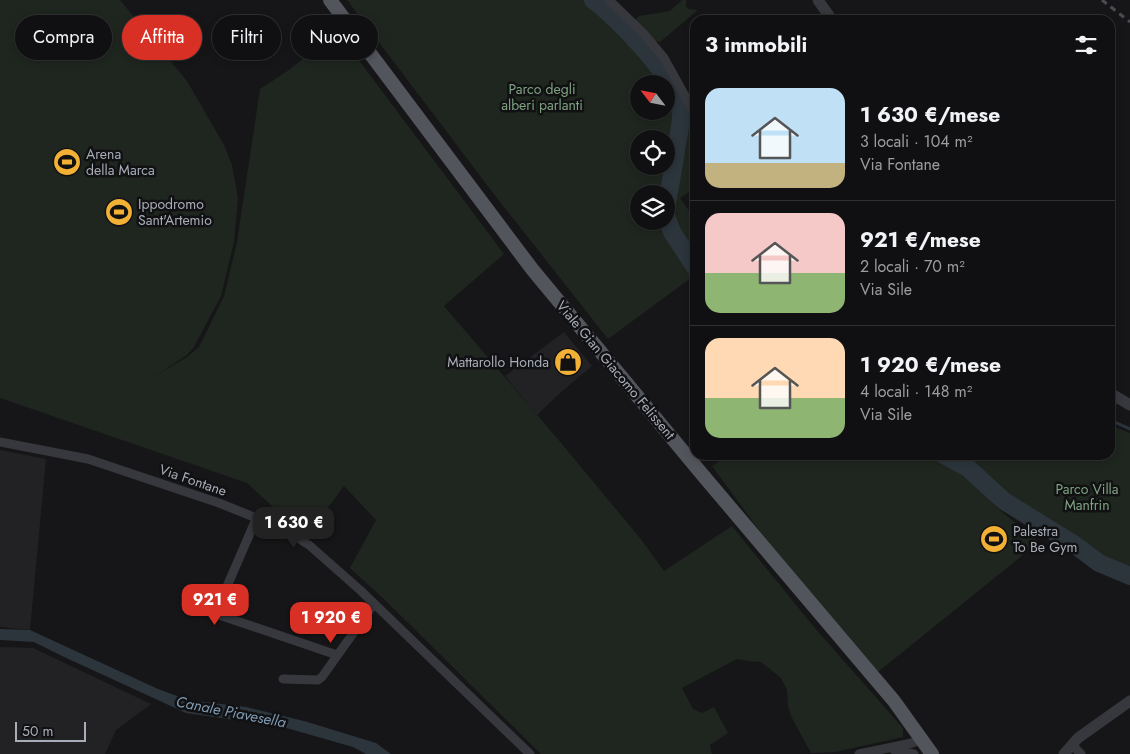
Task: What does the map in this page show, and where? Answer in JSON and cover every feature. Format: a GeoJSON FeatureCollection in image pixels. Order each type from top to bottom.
{"type":"FeatureCollection","features":[{"type":"Feature","properties":{"kind":"main road","name":"Viale Gian Giacomo Felissent"},"geometry":{"type":"LineString","coordinates":[[330,0],[532,269],[690,460]]}},
{"type":"Feature","properties":{"kind":"main road","name":"Viale Gian Giacomo Felissent"},"geometry":{"type":"LineString","coordinates":[[690,460],[894,700],[932,754]]}},
{"type":"Feature","properties":{"kind":"street"},"geometry":{"type":"LineString","coordinates":[[608,0],[644,34],[664,58],[690,105]]}},
{"type":"Feature","properties":{"kind":"street"},"geometry":{"type":"LineString","coordinates":[[818,0],[828,15]]}},
{"type":"Feature","properties":{"kind":"street"},"geometry":{"type":"LineString","coordinates":[[1115,401],[1130,405]]}},
{"type":"Feature","properties":{"kind":"street","name":"Via Fontane"},"geometry":{"type":"LineString","coordinates":[[0,442],[88,459],[257,517],[284,529],[310,545],[530,754]]}},
{"type":"Feature","properties":{"kind":"street"},"geometry":{"type":"LineString","coordinates":[[257,517],[217,612],[219,615],[337,655]]}},
{"type":"Feature","properties":{"kind":"street"},"geometry":{"type":"LineString","coordinates":[[283,679],[318,680],[374,604]]}},
{"type":"Feature","properties":{"kind":"street"},"geometry":{"type":"LineString","coordinates":[[1081,754],[1068,749],[1078,738],[1130,701]]}},
{"type":"Feature","properties":{"kind":"street"},"geometry":{"type":"LineString","coordinates":[[859,754],[912,743],[922,739]]}},
{"type":"Feature","properties":{"kind":"street"},"geometry":{"type":"LineString","coordinates":[[883,749],[914,754]]}},
{"type":"Feature","properties":{"kind":"shaded area"},"geometry":{"type":"Polygon","coordinates":[[[564,332],[592,366],[537,415],[505,376],[564,332]]]}},
{"type":"Feature","properties":{"kind":"shaded area"},"geometry":{"type":"Polygon","coordinates":[[[0,450],[46,459],[30,630],[0,627],[0,450]]]}},
{"type":"Feature","properties":{"kind":"shaded area"},"geometry":{"type":"Polygon","coordinates":[[[0,647],[33,648],[151,704],[116,730],[105,754],[0,754],[0,647]]]}},
{"type":"Feature","properties":{"kind":"green space"},"geometry":{"type":"Polygon","coordinates":[[[0,0],[120,0],[132,15],[122,15],[122,60],[170,60],[187,81],[224,145],[232,165],[238,198],[234,242],[221,296],[194,347],[187,355],[155,376],[187,357],[199,347],[224,296],[237,242],[260,89],[301,60],[359,60],[504,254],[444,306],[562,444],[640,538],[664,571],[732,526],[814,627],[903,728],[903,737],[835,752],[811,753],[792,718],[788,706],[787,690],[781,678],[761,662],[737,659],[682,688],[693,709],[702,713],[714,707],[728,733],[710,745],[712,754],[541,754],[350,568],[376,520],[344,486],[306,537],[247,483],[0,398],[0,0]]]}},
{"type":"Feature","properties":{"kind":"green space","name":"Parco degli alberi parlanti"},"geometry":{"type":"Polygon","coordinates":[[[347,0],[588,0],[595,4],[657,75],[630,75],[630,120],[675,120],[675,107],[690,126],[690,191],[680,198],[690,212],[690,279],[608,339],[490,189],[378,41],[378,15],[358,15],[347,0]]]}},
{"type":"Feature","properties":{"kind":"green space"},"geometry":{"type":"Polygon","coordinates":[[[682,0],[686,0],[688,9],[698,10],[660,42],[655,41],[635,20],[639,16],[670,11],[682,0]]]}},
{"type":"Feature","properties":{"kind":"green space","name":"Parco Villa Manfrin"},"geometry":{"type":"Polygon","coordinates":[[[1115,427],[1130,433],[1130,571],[1017,505],[995,488],[977,465],[970,460],[1115,460],[1115,427]]]}},
{"type":"Feature","properties":{"kind":"green space"},"geometry":{"type":"Polygon","coordinates":[[[721,460],[939,460],[975,480],[996,507],[1039,542],[878,672],[778,556],[712,466],[721,460]]]}},
{"type":"Feature","properties":{"kind":"water","name":"Canale Piavesella"},"geometry":{"type":"Polygon","coordinates":[[[0,629],[30,630],[158,689],[188,700],[246,707],[304,721],[376,743],[391,754],[366,754],[353,747],[283,727],[186,713],[34,642],[0,640],[0,629]]]}},
{"type":"Feature","properties":{"kind":"waterway"},"geometry":{"type":"LineString","coordinates":[[593,0],[616,20],[645,50],[678,97],[681,109],[681,122],[670,185]]}},
{"type":"Feature","properties":{"kind":"waterway"},"geometry":{"type":"LineString","coordinates":[[681,108],[690,117]]}},
{"type":"Feature","properties":{"kind":"waterway"},"geometry":{"type":"LineString","coordinates":[[671,230],[690,259]]}},
{"type":"Feature","properties":{"kind":"waterway"},"geometry":{"type":"LineString","coordinates":[[1115,422],[1130,429]]}},
{"type":"Feature","properties":{"kind":"waterway"},"geometry":{"type":"LineString","coordinates":[[953,460],[968,468],[1004,501],[1075,545],[1099,563],[1130,576]]}},
{"type":"Feature","properties":{"kind":"railway"},"geometry":{"type":"LineString","coordinates":[[1102,0],[1130,22]]}},
{"type":"Feature","properties":{"kind":"place","name":"Arena della Marca"},"geometry":{"type":"Point","coordinates":[67,162]}},
{"type":"Feature","properties":{"kind":"place","name":"Ippodromo Sant'Artemio"},"geometry":{"type":"Point","coordinates":[119,212]}},
{"type":"Feature","properties":{"kind":"place","name":"Mattarollo Honda"},"geometry":{"type":"Point","coordinates":[568,362]}},
{"type":"Feature","properties":{"kind":"place","name":"Palestra To Be Gym"},"geometry":{"type":"Point","coordinates":[994,539]}}]}
